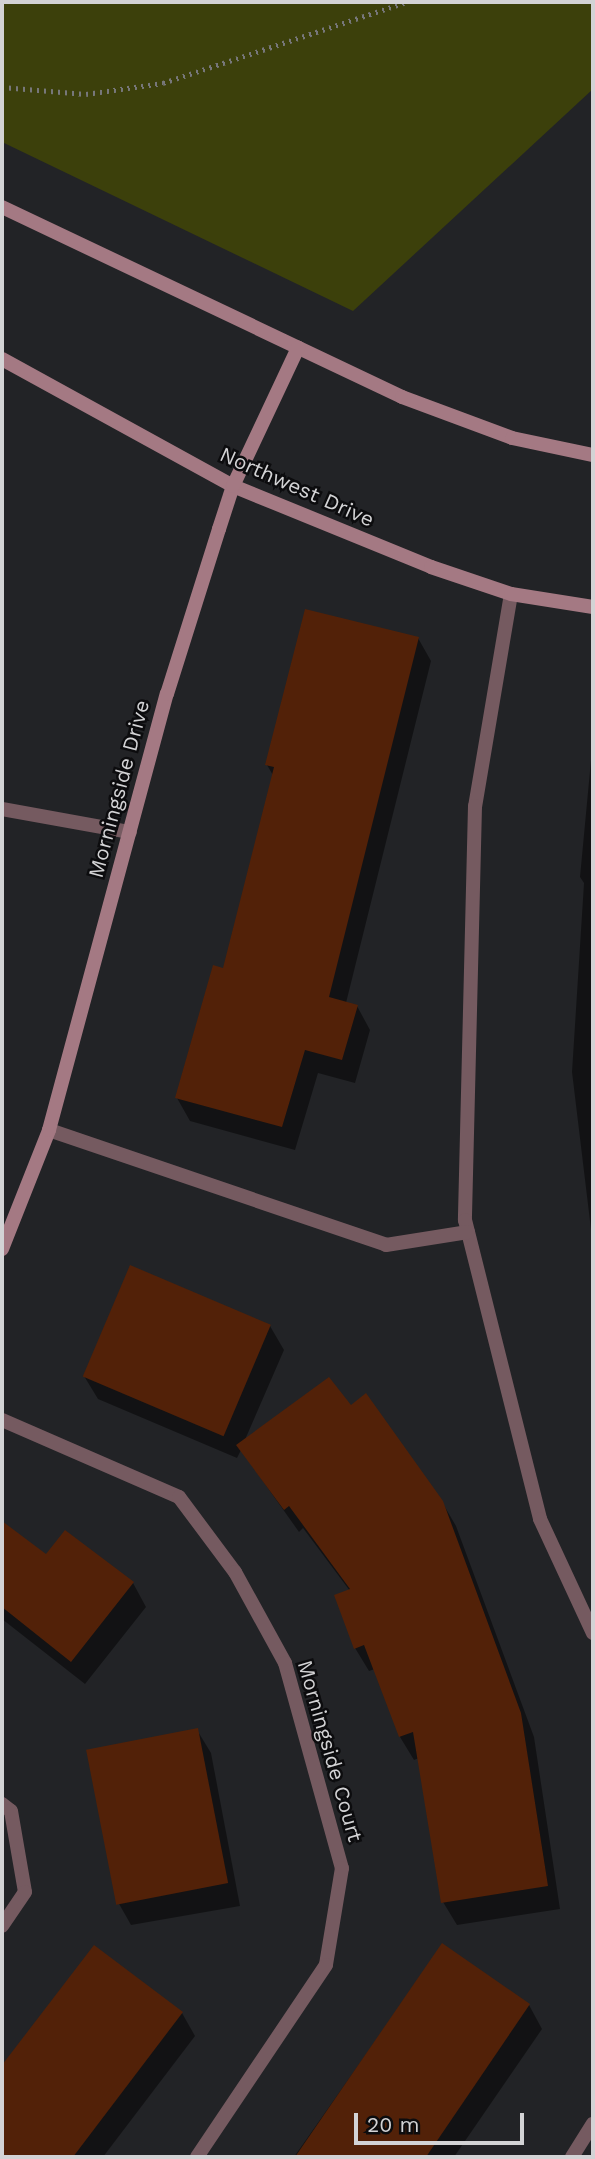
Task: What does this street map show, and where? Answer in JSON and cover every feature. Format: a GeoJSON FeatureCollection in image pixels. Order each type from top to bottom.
{"type":"FeatureCollection","features":[{"type":"Feature","properties":{"kind":"main road"},"geometry":{"type":"LineString","coordinates":[[2,207],[402,397],[512,438],[593,455]]}},
{"type":"Feature","properties":{"kind":"main road","name":"Morningside Drive"},"geometry":{"type":"LineString","coordinates":[[2,1249],[8,1218],[49,1130],[167,694],[233,485],[298,348]]}},
{"type":"Feature","properties":{"kind":"main road","name":"Northwest Drive"},"geometry":{"type":"LineString","coordinates":[[2,359],[233,485],[431,567],[511,594],[593,607]]}},
{"type":"Feature","properties":{"kind":"street"},"geometry":{"type":"LineString","coordinates":[[511,594],[475,806],[468,1232],[540,1518],[593,1633]]}},
{"type":"Feature","properties":{"kind":"street"},"geometry":{"type":"LineString","coordinates":[[2,809],[130,832]]}},
{"type":"Feature","properties":{"kind":"street"},"geometry":{"type":"LineString","coordinates":[[49,1130],[386,1245],[468,1232]]}},
{"type":"Feature","properties":{"kind":"street","name":"Morningside Court"},"geometry":{"type":"LineString","coordinates":[[2,1420],[179,1497],[234,1572],[285,1663],[342,1868],[326,1965],[197,2157]]}},
{"type":"Feature","properties":{"kind":"street"},"geometry":{"type":"LineString","coordinates":[[2,1804],[12,1811],[25,1892],[2,1926]]}},
{"type":"Feature","properties":{"kind":"street"},"geometry":{"type":"LineString","coordinates":[[572,2157],[593,2124]]}},
{"type":"Feature","properties":{"kind":"path"},"geometry":{"type":"LineString","coordinates":[[2,88],[86,94],[163,83],[406,2]]}},
{"type":"Feature","properties":{"kind":"green space"},"geometry":{"type":"Polygon","coordinates":[[[2,2],[593,2],[593,89],[353,311],[2,142],[2,2]]]}},
{"type":"Feature","properties":{"kind":"building"},"geometry":{"type":"Polygon","coordinates":[[[305,609],[419,637],[329,997],[358,1005],[342,1060],[305,1050],[282,1127],[175,1098],[213,965],[223,968],[274,767],[265,765],[305,609]]]}},
{"type":"Feature","properties":{"kind":"building"},"geometry":{"type":"Polygon","coordinates":[[[130,1265],[271,1325],[224,1436],[83,1376],[130,1265]]]}},
{"type":"Feature","properties":{"kind":"building"},"geometry":{"type":"Polygon","coordinates":[[[329,1377],[351,1405],[366,1393],[443,1501],[521,1713],[548,1886],[441,1903],[413,1732],[399,1737],[364,1645],[354,1649],[334,1595],[350,1589],[289,1506],[284,1510],[236,1445],[329,1377]]]}},
{"type":"Feature","properties":{"kind":"building"},"geometry":{"type":"Polygon","coordinates":[[[2,1521],[46,1554],[65,1530],[134,1582],[71,1662],[2,1607],[2,1521]]]}},
{"type":"Feature","properties":{"kind":"building"},"geometry":{"type":"Polygon","coordinates":[[[198,1728],[228,1883],[116,1905],[86,1750],[198,1728]]]}},
{"type":"Feature","properties":{"kind":"building"},"geometry":{"type":"Polygon","coordinates":[[[442,1943],[530,2004],[426,2157],[295,2157],[442,1943]]]}},
{"type":"Feature","properties":{"kind":"building"},"geometry":{"type":"Polygon","coordinates":[[[94,1945],[183,2012],[73,2157],[2,2157],[2,2065],[94,1945]]]}}]}
